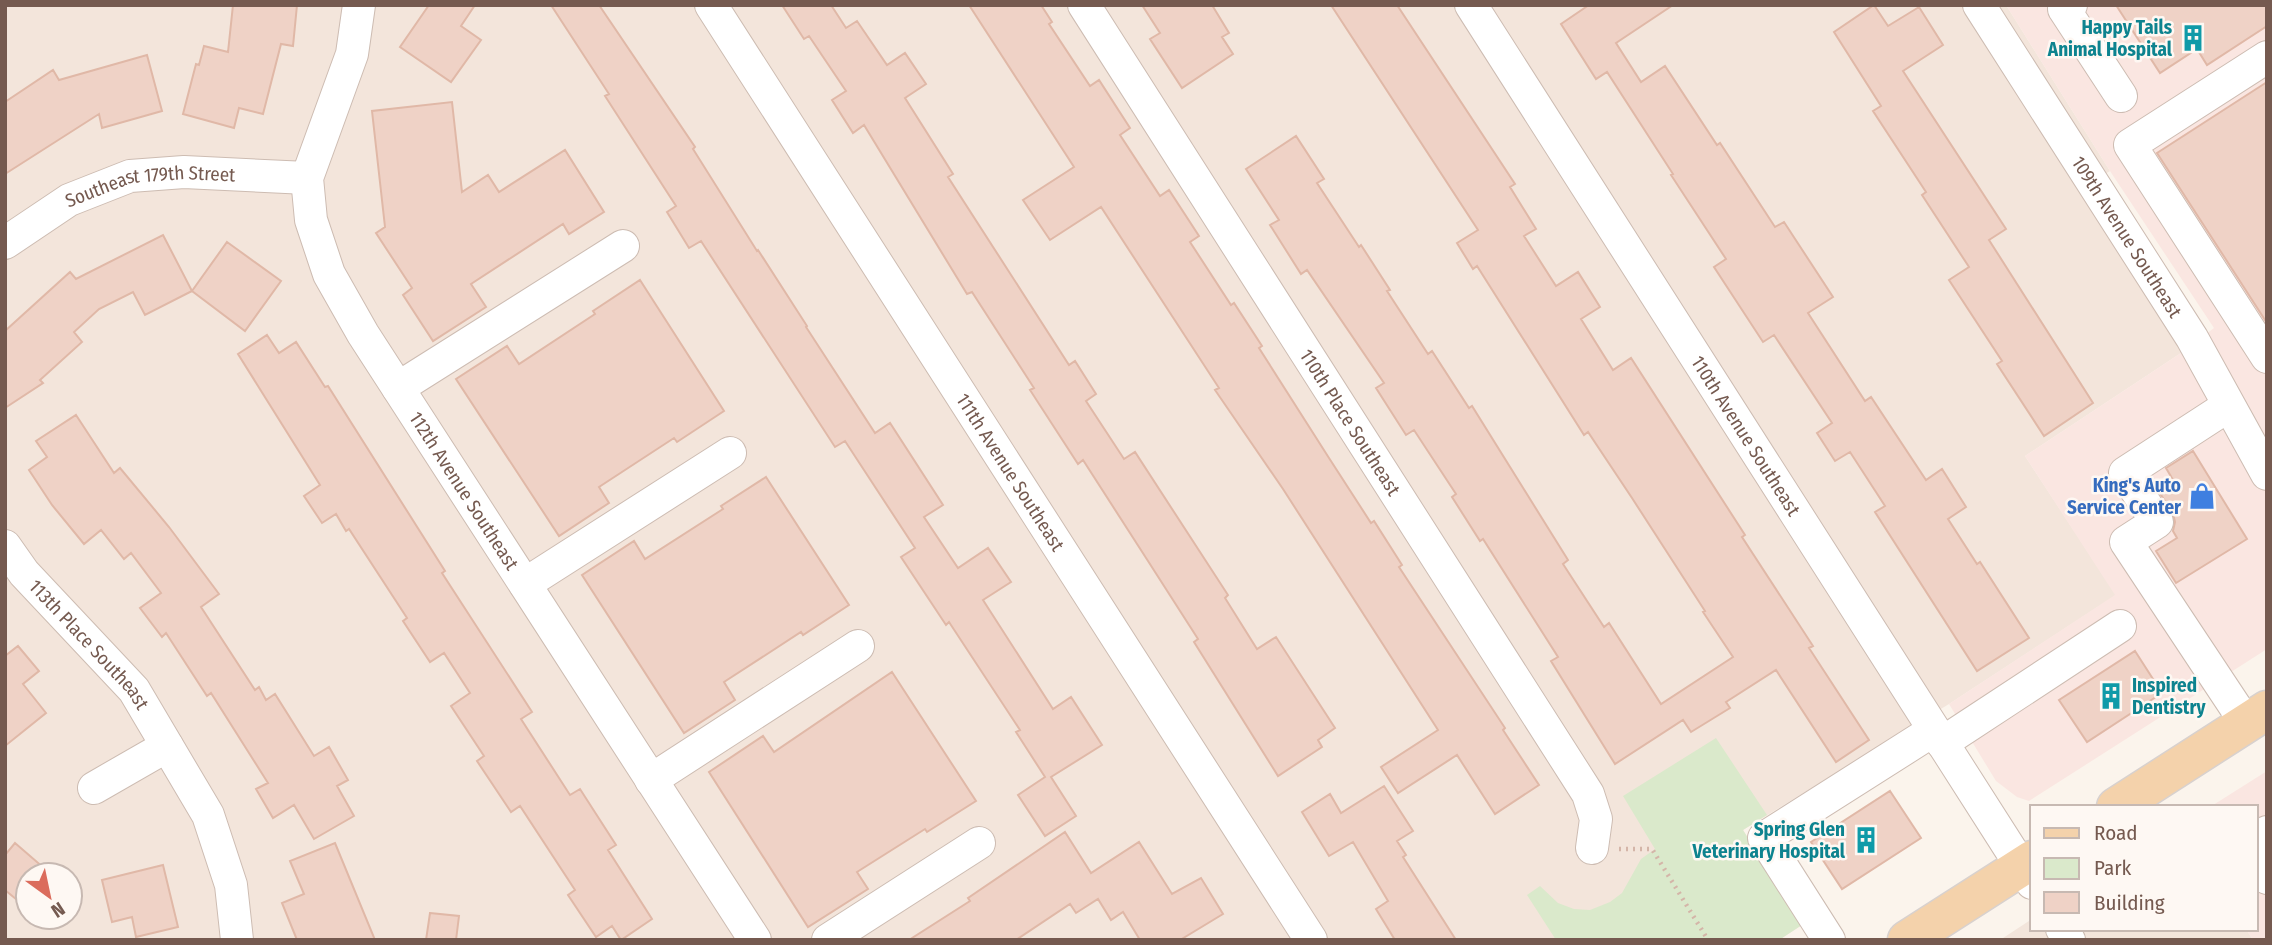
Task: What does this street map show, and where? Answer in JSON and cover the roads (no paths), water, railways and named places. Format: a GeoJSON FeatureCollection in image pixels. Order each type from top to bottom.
{"type":"FeatureCollection","features":[{"type":"Feature","properties":{"kind":"main road"},"geometry":{"type":"LineString","coordinates":[[2119,805],[2259,721]]}},
{"type":"Feature","properties":{"kind":"main road"},"geometry":{"type":"LineString","coordinates":[[1907,940],[2029,870]]}},
{"type":"Feature","properties":{"kind":"street","name":"112th Avenue Southeast"},"geometry":{"type":"LineString","coordinates":[[359,5],[352,54],[307,178],[312,220],[328,274],[755,940]]}},
{"type":"Feature","properties":{"kind":"street","name":"111th Avenue Southeast"},"geometry":{"type":"LineString","coordinates":[[711,5],[1311,940]]}},
{"type":"Feature","properties":{"kind":"street","name":"110th Place Southeast"},"geometry":{"type":"LineString","coordinates":[[1084,5],[1588,794],[1596,819],[1592,848]]}},
{"type":"Feature","properties":{"kind":"street","name":"110th Avenue Southeast"},"geometry":{"type":"LineString","coordinates":[[1471,5],[1938,737],[2029,870]]}},
{"type":"Feature","properties":{"kind":"street","name":"109th Avenue Southeast"},"geometry":{"type":"LineString","coordinates":[[1979,5],[2192,338],[2267,474]]}},
{"type":"Feature","properties":{"kind":"street"},"geometry":{"type":"LineString","coordinates":[[2071,5],[2064,9],[2120,96]]}},
{"type":"Feature","properties":{"kind":"street"},"geometry":{"type":"LineString","coordinates":[[2267,57],[2130,145],[2267,357]]}},
{"type":"Feature","properties":{"kind":"street","name":"Southeast 179th Street"},"geometry":{"type":"LineString","coordinates":[[5,243],[69,200],[130,176],[184,172],[307,178]]}},
{"type":"Feature","properties":{"kind":"street"},"geometry":{"type":"LineString","coordinates":[[398,387],[623,246]]}},
{"type":"Feature","properties":{"kind":"street"},"geometry":{"type":"LineString","coordinates":[[2228,406],[2125,473],[2157,522],[2126,542],[2259,721]]}},
{"type":"Feature","properties":{"kind":"street"},"geometry":{"type":"LineString","coordinates":[[525,584],[730,453]]}},
{"type":"Feature","properties":{"kind":"street","name":"113th Place Southeast"},"geometry":{"type":"LineString","coordinates":[[5,546],[24,573],[134,690],[208,815],[231,886],[237,940]]}},
{"type":"Feature","properties":{"kind":"street"},"geometry":{"type":"LineString","coordinates":[[1829,940],[1764,838],[1938,737],[2120,625]]}},
{"type":"Feature","properties":{"kind":"street"},"geometry":{"type":"LineString","coordinates":[[651,780],[858,646]]}},
{"type":"Feature","properties":{"kind":"street"},"geometry":{"type":"LineString","coordinates":[[94,788],[167,746]]}},
{"type":"Feature","properties":{"kind":"street"},"geometry":{"type":"LineString","coordinates":[[828,940],[979,843]]}},
{"type":"Feature","properties":{"kind":"place","name":"Happy Tails Animal Hospital"},"geometry":{"type":"Point","coordinates":[2193,38]}},
{"type":"Feature","properties":{"kind":"place","name":"King's Auto Service Center"},"geometry":{"type":"Point","coordinates":[2202,496]}},
{"type":"Feature","properties":{"kind":"place","name":"Inspired Dentistry"},"geometry":{"type":"Point","coordinates":[2111,696]}},
{"type":"Feature","properties":{"kind":"place","name":"Spring Glen Veterinary Hospital"},"geometry":{"type":"Point","coordinates":[1866,840]}}]}
